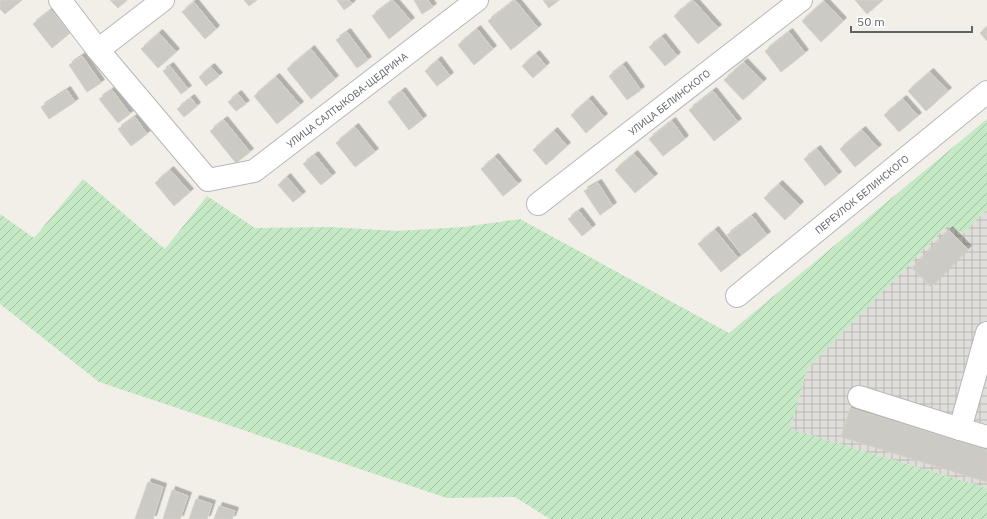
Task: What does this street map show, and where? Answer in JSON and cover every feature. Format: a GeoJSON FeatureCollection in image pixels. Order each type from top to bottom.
{"type":"FeatureCollection","features":[{"type":"Feature","properties":{"kind":"street"},"geometry":{"type":"LineString","coordinates":[[60,0],[98,50],[163,0]]}},
{"type":"Feature","properties":{"kind":"street","name":"УЛИЦА САЛТЫКОВА-ЩЕДРИНА"},"geometry":{"type":"LineString","coordinates":[[98,50],[208,180],[254,170],[477,0]]}},
{"type":"Feature","properties":{"kind":"street","name":"УЛИЦА БЕЛИНСКОГО"},"geometry":{"type":"LineString","coordinates":[[538,204],[801,0]]}},
{"type":"Feature","properties":{"kind":"street","name":"ПЕРЕУЛОК БЕЛИНСКОГО"},"geometry":{"type":"LineString","coordinates":[[738,296],[987,92]]}},
{"type":"Feature","properties":{"kind":"street"},"geometry":{"type":"LineString","coordinates":[[960,429],[987,333]]}},
{"type":"Feature","properties":{"kind":"street"},"geometry":{"type":"LineString","coordinates":[[859,397],[987,437]]}},
{"type":"Feature","properties":{"kind":"shaded area"},"geometry":{"type":"Polygon","coordinates":[[[987,209],[987,488],[790,429],[807,369],[947,226],[964,233],[987,209]]]}},
{"type":"Feature","properties":{"kind":"green space"},"geometry":{"type":"Polygon","coordinates":[[[987,119],[987,209],[964,233],[947,226],[807,369],[790,429],[987,488],[987,519],[550,519],[515,497],[447,498],[99,382],[0,304],[0,214],[34,238],[83,179],[165,249],[207,196],[255,228],[330,227],[397,231],[463,227],[520,219],[729,333],[987,119]]]}},
{"type":"Feature","properties":{"kind":"building"},"geometry":{"type":"Polygon","coordinates":[[[0,0],[22,0],[5,14],[0,9],[0,0]]]}},
{"type":"Feature","properties":{"kind":"building"},"geometry":{"type":"Polygon","coordinates":[[[110,0],[127,0],[118,8],[110,0]]]}},
{"type":"Feature","properties":{"kind":"building"},"geometry":{"type":"Polygon","coordinates":[[[244,0],[257,0],[249,6],[244,0]]]}},
{"type":"Feature","properties":{"kind":"building"},"geometry":{"type":"Polygon","coordinates":[[[337,0],[349,0],[352,4],[344,10],[337,0]]]}},
{"type":"Feature","properties":{"kind":"building"},"geometry":{"type":"Polygon","coordinates":[[[393,0],[411,21],[389,39],[372,16],[393,0]]]}},
{"type":"Feature","properties":{"kind":"building"},"geometry":{"type":"Polygon","coordinates":[[[414,0],[428,0],[433,7],[422,14],[414,0]]]}},
{"type":"Feature","properties":{"kind":"building"},"geometry":{"type":"Polygon","coordinates":[[[515,0],[538,28],[511,50],[488,21],[515,0]]]}},
{"type":"Feature","properties":{"kind":"building"},"geometry":{"type":"Polygon","coordinates":[[[543,0],[559,0],[549,8],[543,0]]]}},
{"type":"Feature","properties":{"kind":"building"},"geometry":{"type":"Polygon","coordinates":[[[693,0],[718,28],[698,44],[674,16],[693,0]]]}},
{"type":"Feature","properties":{"kind":"building"},"geometry":{"type":"Polygon","coordinates":[[[855,0],[883,0],[867,14],[855,0]]]}},
{"type":"Feature","properties":{"kind":"building"},"geometry":{"type":"Polygon","coordinates":[[[824,1],[843,21],[821,42],[802,21],[824,1]]]}},
{"type":"Feature","properties":{"kind":"building"},"geometry":{"type":"Polygon","coordinates":[[[194,2],[216,29],[205,39],[182,12],[194,2]]]}},
{"type":"Feature","properties":{"kind":"building"},"geometry":{"type":"Polygon","coordinates":[[[51,10],[70,33],[52,48],[33,24],[51,10]]]}},
{"type":"Feature","properties":{"kind":"building"},"geometry":{"type":"Polygon","coordinates":[[[987,27],[987,41],[980,33],[987,27]]]}},
{"type":"Feature","properties":{"kind":"building"},"geometry":{"type":"Polygon","coordinates":[[[477,29],[493,49],[474,65],[458,45],[477,29]]]}},
{"type":"Feature","properties":{"kind":"building"},"geometry":{"type":"Polygon","coordinates":[[[347,32],[368,60],[357,68],[336,40],[347,32]]]}},
{"type":"Feature","properties":{"kind":"building"},"geometry":{"type":"Polygon","coordinates":[[[789,32],[805,53],[781,72],[765,51],[789,32]]]}},
{"type":"Feature","properties":{"kind":"building"},"geometry":{"type":"Polygon","coordinates":[[[159,33],[176,52],[158,68],[141,49],[159,33]]]}},
{"type":"Feature","properties":{"kind":"building"},"geometry":{"type":"Polygon","coordinates":[[[662,37],[677,56],[665,66],[649,47],[662,37]]]}},
{"type":"Feature","properties":{"kind":"building"},"geometry":{"type":"Polygon","coordinates":[[[311,49],[335,79],[311,99],[287,69],[311,49]]]}},
{"type":"Feature","properties":{"kind":"building"},"geometry":{"type":"Polygon","coordinates":[[[536,54],[546,66],[533,78],[522,66],[536,54]]]}},
{"type":"Feature","properties":{"kind":"building"},"geometry":{"type":"Polygon","coordinates":[[[82,56],[101,83],[87,92],[69,65],[82,56]]]}},
{"type":"Feature","properties":{"kind":"building"},"geometry":{"type":"Polygon","coordinates":[[[438,60],[450,76],[437,86],[425,71],[438,60]]]}},
{"type":"Feature","properties":{"kind":"building"},"geometry":{"type":"Polygon","coordinates":[[[744,62],[763,82],[743,100],[724,80],[744,62]]]}},
{"type":"Feature","properties":{"kind":"building"},"geometry":{"type":"Polygon","coordinates":[[[623,65],[641,90],[627,100],[609,76],[623,65]]]}},
{"type":"Feature","properties":{"kind":"building"},"geometry":{"type":"Polygon","coordinates":[[[170,66],[188,89],[181,94],[163,71],[170,66]]]}},
{"type":"Feature","properties":{"kind":"building"},"geometry":{"type":"Polygon","coordinates":[[[211,67],[219,76],[206,86],[199,77],[211,67]]]}},
{"type":"Feature","properties":{"kind":"building"},"geometry":{"type":"Polygon","coordinates":[[[930,72],[948,91],[926,111],[908,91],[930,72]]]}},
{"type":"Feature","properties":{"kind":"building"},"geometry":{"type":"Polygon","coordinates":[[[276,77],[300,105],[277,124],[254,96],[276,77]]]}},
{"type":"Feature","properties":{"kind":"building"},"geometry":{"type":"Polygon","coordinates":[[[67,90],[75,102],[49,119],[41,107],[67,90]]]}},
{"type":"Feature","properties":{"kind":"building"},"geometry":{"type":"Polygon","coordinates":[[[112,90],[130,114],[118,123],[99,99],[112,90]]]}},
{"type":"Feature","properties":{"kind":"building"},"geometry":{"type":"Polygon","coordinates":[[[402,91],[423,119],[409,130],[388,102],[402,91]]]}},
{"type":"Feature","properties":{"kind":"building"},"geometry":{"type":"Polygon","coordinates":[[[713,91],[738,122],[714,141],[689,110],[713,91]]]}},
{"type":"Feature","properties":{"kind":"building"},"geometry":{"type":"Polygon","coordinates":[[[238,94],[246,104],[236,111],[228,102],[238,94]]]}},
{"type":"Feature","properties":{"kind":"building"},"geometry":{"type":"Polygon","coordinates":[[[191,98],[197,106],[184,117],[177,109],[191,98]]]}},
{"type":"Feature","properties":{"kind":"building"},"geometry":{"type":"Polygon","coordinates":[[[589,99],[604,117],[586,133],[571,115],[589,99]]]}},
{"type":"Feature","properties":{"kind":"building"},"geometry":{"type":"Polygon","coordinates":[[[903,99],[918,116],[899,132],[884,115],[903,99]]]}},
{"type":"Feature","properties":{"kind":"building"},"geometry":{"type":"Polygon","coordinates":[[[135,117],[147,134],[131,146],[118,129],[135,117]]]}},
{"type":"Feature","properties":{"kind":"building"},"geometry":{"type":"Polygon","coordinates":[[[224,120],[250,152],[236,163],[210,131],[224,120]]]}},
{"type":"Feature","properties":{"kind":"building"},"geometry":{"type":"Polygon","coordinates":[[[672,121],[685,139],[663,156],[649,139],[672,121]]]}},
{"type":"Feature","properties":{"kind":"building"},"geometry":{"type":"Polygon","coordinates":[[[355,127],[375,152],[355,167],[336,143],[355,127]]]}},
{"type":"Feature","properties":{"kind":"building"},"geometry":{"type":"Polygon","coordinates":[[[862,130],[878,148],[855,167],[840,149],[862,130]]]}},
{"type":"Feature","properties":{"kind":"building"},"geometry":{"type":"Polygon","coordinates":[[[554,131],[567,146],[546,165],[533,150],[554,131]]]}},
{"type":"Feature","properties":{"kind":"building"},"geometry":{"type":"Polygon","coordinates":[[[817,149],[838,175],[825,186],[804,159],[817,149]]]}},
{"type":"Feature","properties":{"kind":"building"},"geometry":{"type":"Polygon","coordinates":[[[634,154],[654,177],[635,193],[615,170],[634,154]]]}},
{"type":"Feature","properties":{"kind":"building"},"geometry":{"type":"Polygon","coordinates":[[[315,155],[332,176],[321,185],[303,164],[315,155]]]}},
{"type":"Feature","properties":{"kind":"building"},"geometry":{"type":"Polygon","coordinates":[[[495,157],[518,184],[503,196],[481,169],[495,157]]]}},
{"type":"Feature","properties":{"kind":"building"},"geometry":{"type":"Polygon","coordinates":[[[170,170],[190,192],[174,206],[155,183],[170,170]]]}},
{"type":"Feature","properties":{"kind":"building"},"geometry":{"type":"Polygon","coordinates":[[[287,177],[302,195],[293,202],[278,185],[287,177]]]}},
{"type":"Feature","properties":{"kind":"building"},"geometry":{"type":"Polygon","coordinates":[[[598,183],[613,206],[600,215],[584,191],[598,183]]]}},
{"type":"Feature","properties":{"kind":"building"},"geometry":{"type":"Polygon","coordinates":[[[779,184],[800,205],[785,220],[764,198],[779,184]]]}},
{"type":"Feature","properties":{"kind":"building"},"geometry":{"type":"Polygon","coordinates":[[[579,211],[592,228],[582,236],[568,219],[579,211]]]}},
{"type":"Feature","properties":{"kind":"building"},"geometry":{"type":"Polygon","coordinates":[[[752,216],[767,235],[742,255],[727,235],[752,216]]]}},
{"type":"Feature","properties":{"kind":"building"},"geometry":{"type":"Polygon","coordinates":[[[715,230],[738,258],[721,272],[698,244],[715,230]]]}},
{"type":"Feature","properties":{"kind":"building"},"geometry":{"type":"Polygon","coordinates":[[[949,230],[968,249],[931,287],[912,268],[949,230]]]}},
{"type":"Feature","properties":{"kind":"building"},"geometry":{"type":"Polygon","coordinates":[[[850,408],[987,450],[987,482],[841,437],[850,408]]]}},
{"type":"Feature","properties":{"kind":"building"},"geometry":{"type":"Polygon","coordinates":[[[148,482],[163,487],[153,519],[135,519],[148,482]]]}},
{"type":"Feature","properties":{"kind":"building"},"geometry":{"type":"Polygon","coordinates":[[[172,490],[188,496],[180,519],[163,519],[172,490]]]}},
{"type":"Feature","properties":{"kind":"building"},"geometry":{"type":"Polygon","coordinates":[[[196,499],[212,504],[207,519],[189,519],[196,499]]]}},
{"type":"Feature","properties":{"kind":"building"},"geometry":{"type":"Polygon","coordinates":[[[219,506],[235,511],[232,519],[214,519],[219,506]]]}}]}
